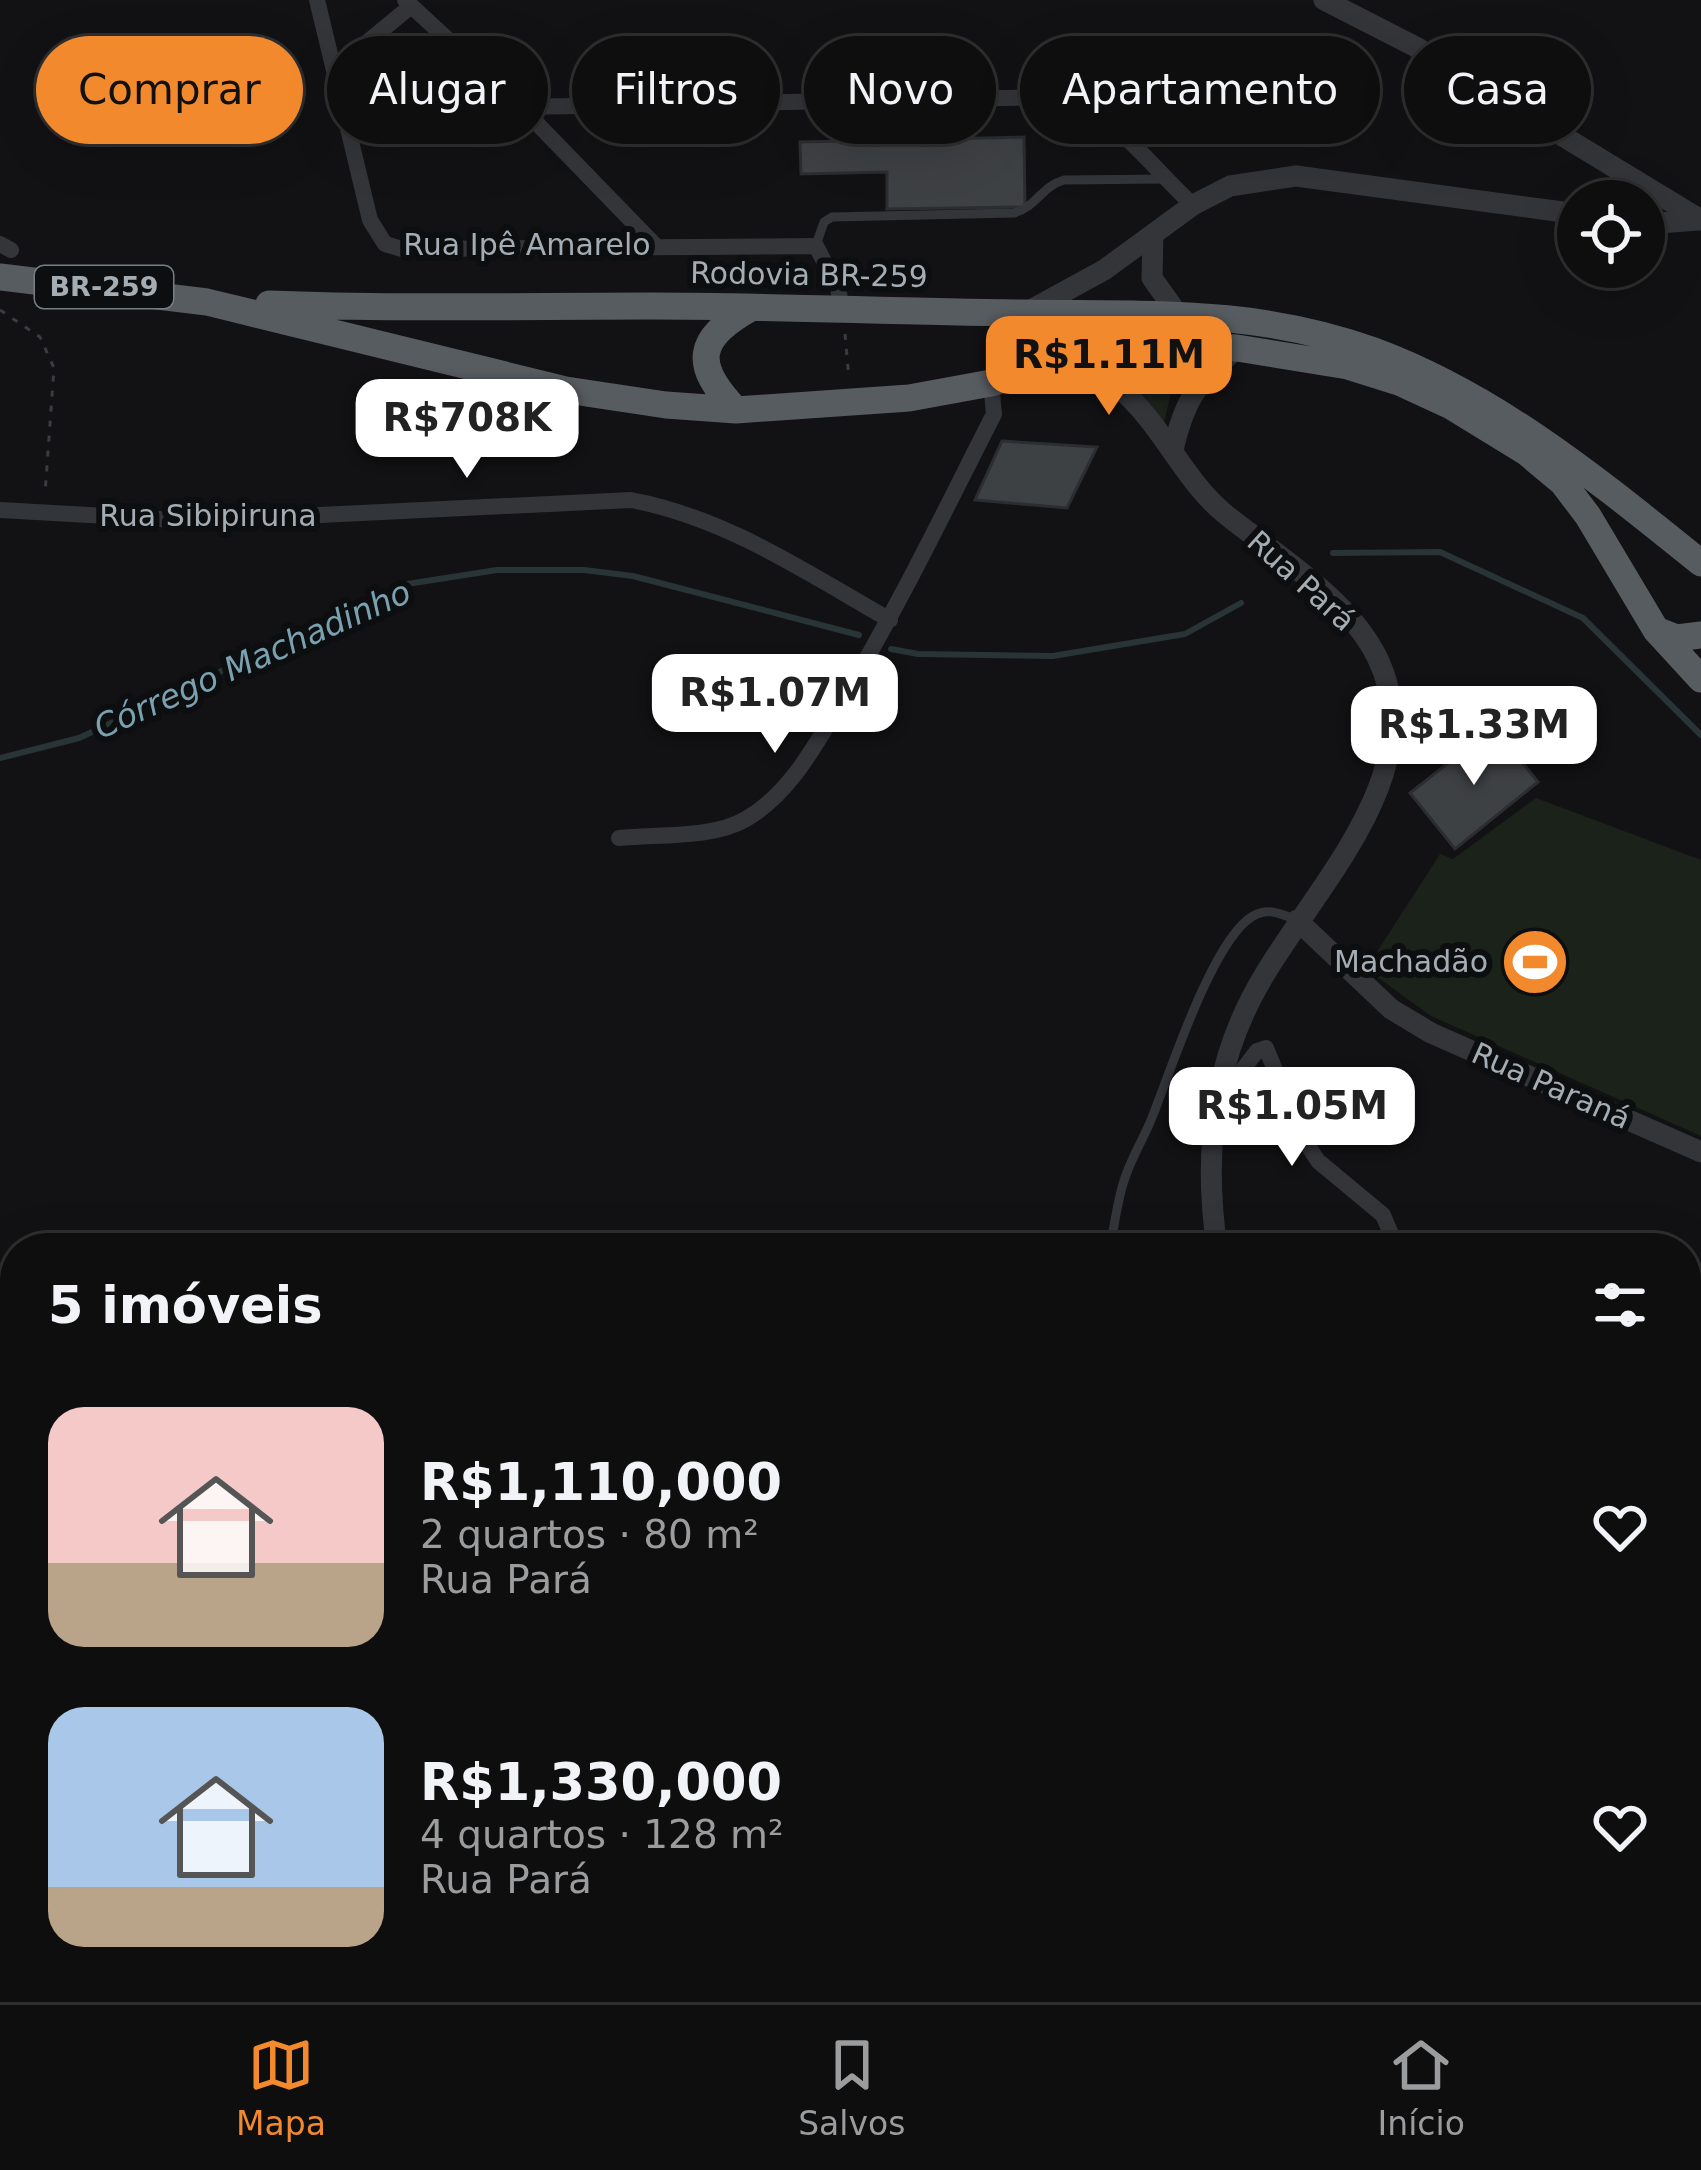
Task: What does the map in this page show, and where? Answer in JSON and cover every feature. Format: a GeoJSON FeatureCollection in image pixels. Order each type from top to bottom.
{"type":"FeatureCollection","features":[{"type":"Feature","properties":{"kind":"highway","name":"BR-259"},"geometry":{"type":"LineString","coordinates":[[0,277],[207,302]]}},
{"type":"Feature","properties":{"kind":"highway","name":"Rodovia BR-259"},"geometry":{"type":"LineString","coordinates":[[207,302],[398,309],[1177,313],[1292,326],[1376,352],[1471,395],[1564,455],[1701,563]]}},
{"type":"Feature","properties":{"kind":"highway"},"geometry":{"type":"LineString","coordinates":[[207,302],[566,389],[666,405],[736,410],[851,404],[991,383],[1106,348],[1148,344],[1237,348],[1348,366],[1451,406],[1526,452],[1563,482],[1656,630],[1701,679]]}},
{"type":"Feature","properties":{"kind":"highway"},"geometry":{"type":"LineString","coordinates":[[736,410],[710,383],[705,364],[710,342],[723,323],[751,308]]}},
{"type":"Feature","properties":{"kind":"highway"},"geometry":{"type":"LineString","coordinates":[[1656,630],[1677,638],[1701,635]]}},
{"type":"Feature","properties":{"kind":"street"},"geometry":{"type":"LineString","coordinates":[[316,0],[327,40]]}},
{"type":"Feature","properties":{"kind":"street"},"geometry":{"type":"LineString","coordinates":[[1324,0],[1416,47],[1700,220]]}},
{"type":"Feature","properties":{"kind":"street"},"geometry":{"type":"LineString","coordinates":[[372,36],[408,3],[444,36]]}},
{"type":"Feature","properties":{"kind":"street"},"geometry":{"type":"LineString","coordinates":[[548,107],[1056,98],[1098,112],[1193,205]]}},
{"type":"Feature","properties":{"kind":"street"},"geometry":{"type":"LineString","coordinates":[[548,135],[655,245]]}},
{"type":"Feature","properties":{"kind":"street","name":"Rua Ipê Amarelo"},"geometry":{"type":"LineString","coordinates":[[352,144],[370,220],[385,244],[402,249],[816,246]]}},
{"type":"Feature","properties":{"kind":"street"},"geometry":{"type":"LineString","coordinates":[[1023,314],[1078,286],[1193,205],[1230,186],[1296,176],[1557,211]]}},
{"type":"Feature","properties":{"kind":"street"},"geometry":{"type":"LineString","coordinates":[[1665,222],[1700,220]]}},
{"type":"Feature","properties":{"kind":"street"},"geometry":{"type":"LineString","coordinates":[[1153,234],[1152,278],[1177,313]]}},
{"type":"Feature","properties":{"kind":"street"},"geometry":{"type":"LineString","coordinates":[[816,246],[838,288],[842,309]]}},
{"type":"Feature","properties":{"kind":"street"},"geometry":{"type":"LineString","coordinates":[[1173,450],[1183,406],[1199,381],[1237,348]]}},
{"type":"Feature","properties":{"kind":"street","name":"Rua Pará"},"geometry":{"type":"LineString","coordinates":[[1063,361],[1102,377],[1126,394],[1209,501],[1344,611],[1376,655],[1389,690],[1395,730],[1385,776],[1367,817],[1297,920],[1245,1010],[1214,1108],[1210,1194],[1215,1233]]}},
{"type":"Feature","properties":{"kind":"street"},"geometry":{"type":"LineString","coordinates":[[619,838],[716,830],[743,822],[769,802],[807,759],[890,620],[994,414],[991,383]]}},
{"type":"Feature","properties":{"kind":"street","name":"Rua Sibipiruna"},"geometry":{"type":"LineString","coordinates":[[0,510],[195,521],[631,500],[676,508],[727,528],[890,620]]}},
{"type":"Feature","properties":{"kind":"street","name":"Rua Paraná"},"geometry":{"type":"LineString","coordinates":[[1297,920],[1391,1009],[1431,1033],[1701,1152]]}},
{"type":"Feature","properties":{"kind":"street"},"geometry":{"type":"LineString","coordinates":[[1214,1108],[1257,1051],[1265,1048],[1303,1138],[1318,1161],[1382,1215],[1390,1233]]}},
{"type":"Feature","properties":{"kind":"lane"},"geometry":{"type":"LineString","coordinates":[[816,246],[824,222],[832,217],[1014,213],[1032,204],[1051,184],[1064,180],[1164,179]]}},
{"type":"Feature","properties":{"kind":"lane"},"geometry":{"type":"LineString","coordinates":[[1114,1233],[1132,1154],[1151,1122],[1182,1037],[1226,946],[1242,924],[1258,913],[1274,910],[1297,920]]}},
{"type":"Feature","properties":{"kind":"path"},"geometry":{"type":"LineString","coordinates":[[842,309],[851,404]]}},
{"type":"Feature","properties":{"kind":"path"},"geometry":{"type":"LineString","coordinates":[[0,310],[40,337],[54,368],[44,513]]}},
{"type":"Feature","properties":{"kind":"shaded area"},"geometry":{"type":"Polygon","coordinates":[[[1153,352],[1198,355],[1174,380],[1163,427],[1105,360],[1153,352]]]}},
{"type":"Feature","properties":{"kind":"shaded area","name":"Machadão"},"geometry":{"type":"Polygon","coordinates":[[[1536,798],[1701,860],[1701,1136],[1431,1016],[1366,969],[1440,854],[1453,859],[1536,798]]]}},
{"type":"Feature","properties":{"kind":"building"},"geometry":{"type":"Polygon","coordinates":[[[1020,137],[1024,144],[1025,207],[887,209],[887,172],[801,174],[800,142],[996,144],[996,138],[1020,137]]]}},
{"type":"Feature","properties":{"kind":"building"},"geometry":{"type":"Polygon","coordinates":[[[1002,441],[1097,447],[1067,508],[975,500],[1002,441]]]}},
{"type":"Feature","properties":{"kind":"building"},"geometry":{"type":"Polygon","coordinates":[[[1494,727],[1538,782],[1455,849],[1410,793],[1494,727]]]}},
{"type":"Feature","properties":{"kind":"waterway","name":"Córrego Machadinho"},"geometry":{"type":"LineString","coordinates":[[1333,553],[1440,552],[1583,618],[1701,735]]}},
{"type":"Feature","properties":{"kind":"waterway","name":"Córrego Machadinho"},"geometry":{"type":"LineString","coordinates":[[0,758],[79,738],[407,584],[497,570],[584,570],[633,576],[859,635]]}},
{"type":"Feature","properties":{"kind":"waterway","name":"Córrego Machadinho"},"geometry":{"type":"LineString","coordinates":[[891,649],[918,654],[1053,656],[1185,634],[1241,603]]}},
{"type":"Feature","properties":{"kind":"place","name":"Machadão"},"geometry":{"type":"Point","coordinates":[1535,962]}}]}
